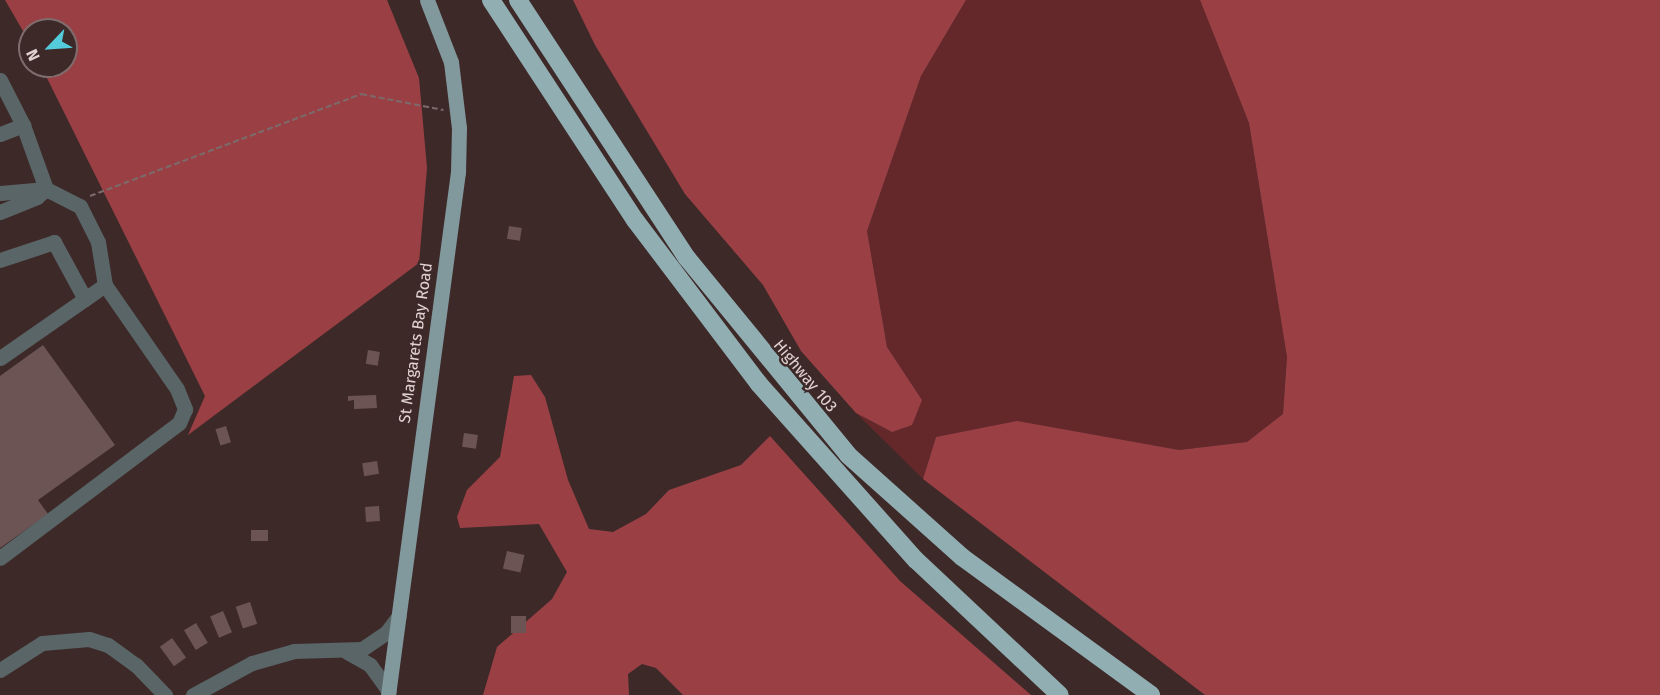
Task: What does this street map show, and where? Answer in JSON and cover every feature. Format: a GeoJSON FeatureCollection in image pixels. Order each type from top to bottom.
{"type":"FeatureCollection","features":[{"type":"Feature","properties":{"kind":"highway"},"geometry":{"type":"LineString","coordinates":[[481,0],[540,87],[555,100]]}},
{"type":"Feature","properties":{"kind":"highway"},"geometry":{"type":"LineString","coordinates":[[491,0],[555,100],[683,287],[804,438],[916,560],[1060,695]]}},
{"type":"Feature","properties":{"kind":"highway","name":"Highway 103"},"geometry":{"type":"LineString","coordinates":[[518,0],[693,266],[848,455],[962,557],[1151,695]]}},
{"type":"Feature","properties":{"kind":"main road","name":"St Margarets Bay Road"},"geometry":{"type":"LineString","coordinates":[[389,693],[457,183],[458,113],[451,62],[427,0]]}},
{"type":"Feature","properties":{"kind":"street"},"geometry":{"type":"LineString","coordinates":[[0,80],[23,125],[46,189]]}},
{"type":"Feature","properties":{"kind":"street"},"geometry":{"type":"LineString","coordinates":[[0,134],[23,125]]}},
{"type":"Feature","properties":{"kind":"street"},"geometry":{"type":"LineString","coordinates":[[0,212],[46,189]]}},
{"type":"Feature","properties":{"kind":"street"},"geometry":{"type":"LineString","coordinates":[[0,193],[46,189],[80,206],[98,242],[105,285],[177,389],[184,408],[179,423],[0,558]]}},
{"type":"Feature","properties":{"kind":"street"},"geometry":{"type":"LineString","coordinates":[[0,260],[54,242],[85,299]]}},
{"type":"Feature","properties":{"kind":"street"},"geometry":{"type":"LineString","coordinates":[[0,358],[105,285]]}},
{"type":"Feature","properties":{"kind":"street"},"geometry":{"type":"LineString","coordinates":[[193,695],[252,663],[294,651],[347,652],[375,643],[399,616]]}},
{"type":"Feature","properties":{"kind":"street"},"geometry":{"type":"LineString","coordinates":[[0,670],[42,644],[79,637],[108,645],[165,695]]}},
{"type":"Feature","properties":{"kind":"street"},"geometry":{"type":"LineString","coordinates":[[347,652],[376,671],[389,693]]}},
{"type":"Feature","properties":{"kind":"path"},"geometry":{"type":"LineString","coordinates":[[81,194],[92,196],[361,94],[458,113]]}},
{"type":"Feature","properties":{"kind":"shaded area"},"geometry":{"type":"Polygon","coordinates":[[[5,0],[387,0],[419,78],[427,168],[419,263],[188,435],[205,396],[47,78],[78,78],[78,18],[18,18],[18,22],[5,0]]]}},
{"type":"Feature","properties":{"kind":"shaded area"},"geometry":{"type":"Polygon","coordinates":[[[573,0],[966,0],[921,76],[867,231],[887,347],[922,400],[912,425],[892,432],[856,413],[801,351],[763,285],[685,194],[595,45],[573,0]]]}},
{"type":"Feature","properties":{"kind":"shaded area"},"geometry":{"type":"Polygon","coordinates":[[[966,0],[1200,0],[1249,123],[1287,357],[1283,414],[1247,442],[1179,450],[1017,422],[936,437],[923,479],[856,413],[892,432],[922,400],[887,347],[867,231],[921,76],[966,0]]]}},
{"type":"Feature","properties":{"kind":"shaded area"},"geometry":{"type":"Polygon","coordinates":[[[1200,0],[1660,0],[1660,695],[1205,695],[923,479],[936,437],[1017,421],[1179,450],[1247,442],[1283,414],[1287,357],[1249,123],[1200,0]]]}},
{"type":"Feature","properties":{"kind":"shaded area"},"geometry":{"type":"Polygon","coordinates":[[[531,375],[545,397],[568,480],[589,529],[613,532],[646,514],[669,490],[741,465],[770,436],[900,581],[1031,695],[683,695],[656,668],[642,664],[628,674],[629,695],[483,695],[497,647],[552,599],[567,572],[539,524],[460,528],[457,517],[467,490],[500,457],[514,376],[531,375]]]}},
{"type":"Feature","properties":{"kind":"building"},"geometry":{"type":"Polygon","coordinates":[[[509,226],[522,228],[520,241],[507,239],[509,226]]]}},
{"type":"Feature","properties":{"kind":"building"},"geometry":{"type":"Polygon","coordinates":[[[43,345],[115,445],[38,500],[48,514],[0,548],[0,376],[43,345]]]}},
{"type":"Feature","properties":{"kind":"building"},"geometry":{"type":"Polygon","coordinates":[[[368,350],[380,352],[378,366],[366,364],[368,350]]]}},
{"type":"Feature","properties":{"kind":"building"},"geometry":{"type":"Polygon","coordinates":[[[376,395],[377,408],[354,409],[354,400],[348,401],[348,396],[376,395]]]}},
{"type":"Feature","properties":{"kind":"building"},"geometry":{"type":"Polygon","coordinates":[[[226,426],[231,442],[220,445],[215,429],[226,426]]]}},
{"type":"Feature","properties":{"kind":"building"},"geometry":{"type":"Polygon","coordinates":[[[464,433],[478,435],[476,449],[462,447],[464,433]]]}},
{"type":"Feature","properties":{"kind":"building"},"geometry":{"type":"Polygon","coordinates":[[[377,461],[379,474],[364,476],[362,463],[377,461]]]}},
{"type":"Feature","properties":{"kind":"building"},"geometry":{"type":"Polygon","coordinates":[[[379,506],[380,521],[366,522],[365,507],[379,506]]]}},
{"type":"Feature","properties":{"kind":"building"},"geometry":{"type":"Polygon","coordinates":[[[251,530],[268,530],[268,541],[251,541],[251,530]]]}},
{"type":"Feature","properties":{"kind":"building"},"geometry":{"type":"Polygon","coordinates":[[[507,551],[525,555],[520,573],[503,569],[507,551]]]}},
{"type":"Feature","properties":{"kind":"building"},"geometry":{"type":"Polygon","coordinates":[[[250,602],[257,624],[243,629],[236,607],[250,602]]]}},
{"type":"Feature","properties":{"kind":"building"},"geometry":{"type":"Polygon","coordinates":[[[223,611],[232,632],[219,638],[210,616],[223,611]]]}},
{"type":"Feature","properties":{"kind":"building"},"geometry":{"type":"Polygon","coordinates":[[[511,616],[526,616],[526,633],[511,633],[511,616]]]}},
{"type":"Feature","properties":{"kind":"building"},"geometry":{"type":"Polygon","coordinates":[[[196,623],[208,643],[196,650],[184,630],[196,623]]]}},
{"type":"Feature","properties":{"kind":"building"},"geometry":{"type":"Polygon","coordinates":[[[172,638],[186,657],[174,666],[160,647],[172,638]]]}}]}
